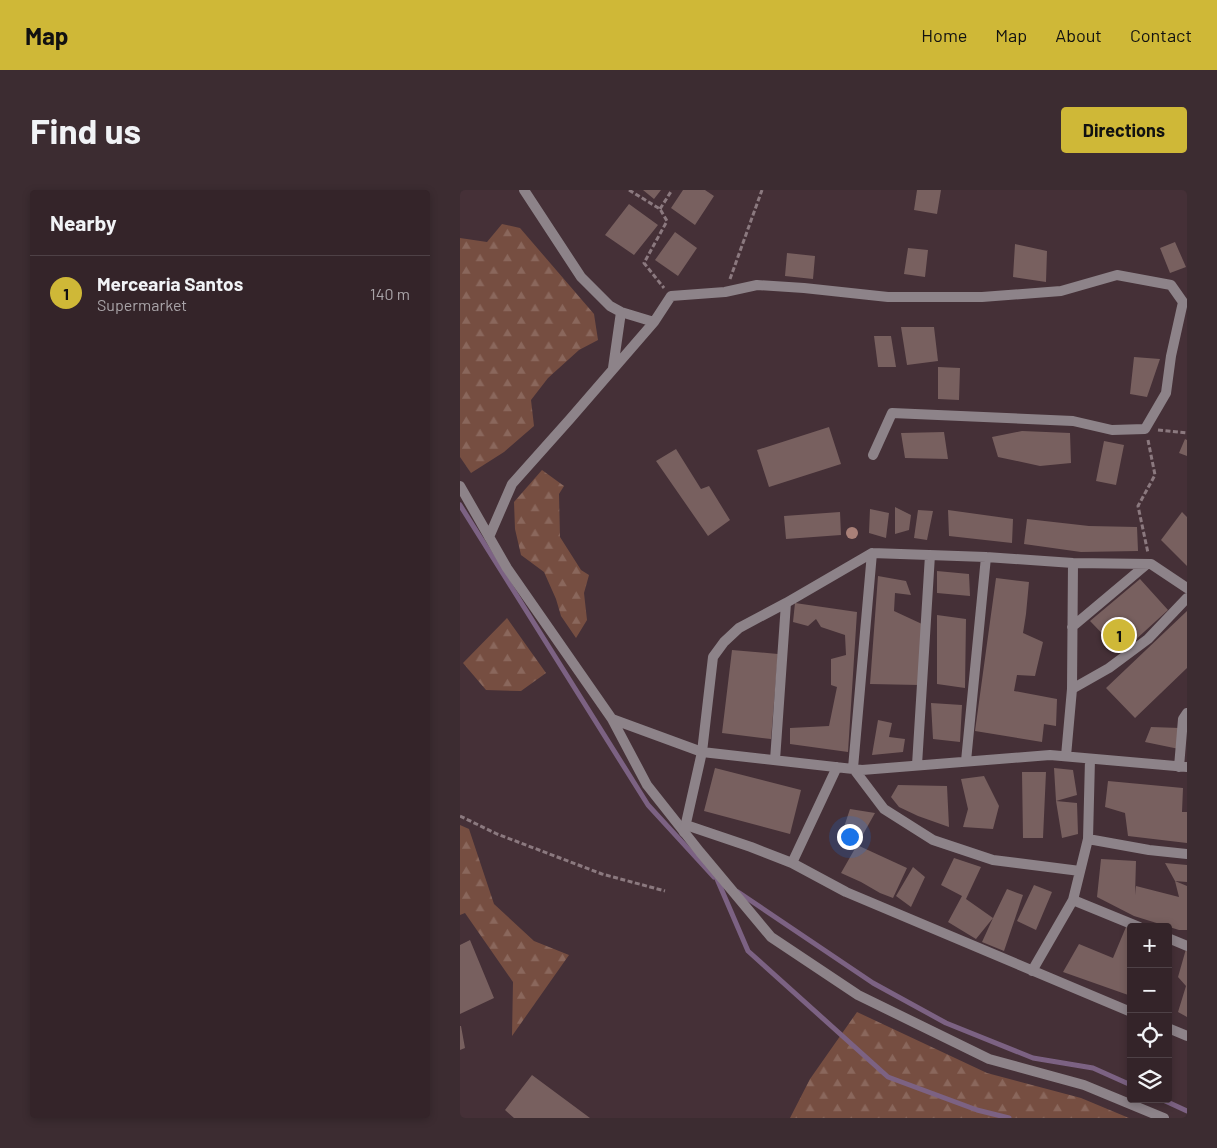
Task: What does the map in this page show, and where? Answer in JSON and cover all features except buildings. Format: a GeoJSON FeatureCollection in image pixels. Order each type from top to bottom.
{"type":"FeatureCollection","features":[{"type":"Feature","properties":{"kind":"street"},"geometry":{"type":"LineString","coordinates":[[524,190],[581,278],[610,306],[620,312],[654,322]]}},
{"type":"Feature","properties":{"kind":"street"},"geometry":{"type":"LineString","coordinates":[[490,537],[512,484],[654,322],[671,296],[725,292],[757,285],[888,297],[982,297],[1061,291],[1117,276],[1171,285],[1183,302],[1171,356],[1166,394],[1145,429],[1112,430],[1073,421],[892,413],[873,455]]}},
{"type":"Feature","properties":{"kind":"street"},"geometry":{"type":"LineString","coordinates":[[613,369],[620,312]]}},
{"type":"Feature","properties":{"kind":"street"},"geometry":{"type":"LineString","coordinates":[[460,486],[507,568],[612,719],[647,785],[685,828],[771,937],[858,995],[989,1059],[1084,1085],[1164,1118]]}},
{"type":"Feature","properties":{"kind":"street"},"geometry":{"type":"LineString","coordinates":[[685,828],[702,752],[713,657],[724,642],[739,628],[872,553],[986,557],[1072,563],[1149,564],[1187,588]]}},
{"type":"Feature","properties":{"kind":"street"},"geometry":{"type":"LineString","coordinates":[[872,553],[853,768],[884,809],[933,840],[993,860],[1080,871]]}},
{"type":"Feature","properties":{"kind":"street"},"geometry":{"type":"LineString","coordinates":[[917,765],[930,555]]}},
{"type":"Feature","properties":{"kind":"street"},"geometry":{"type":"LineString","coordinates":[[966,762],[986,557]]}},
{"type":"Feature","properties":{"kind":"street"},"geometry":{"type":"LineString","coordinates":[[1066,756],[1072,689],[1072,563]]}},
{"type":"Feature","properties":{"kind":"street"},"geometry":{"type":"LineString","coordinates":[[1072,627],[1149,564]]}},
{"type":"Feature","properties":{"kind":"street"},"geometry":{"type":"LineString","coordinates":[[1072,689],[1109,668],[1148,639],[1187,598]]}},
{"type":"Feature","properties":{"kind":"street"},"geometry":{"type":"LineString","coordinates":[[775,760],[786,603]]}},
{"type":"Feature","properties":{"kind":"street"},"geometry":{"type":"LineString","coordinates":[[612,719],[702,752],[862,770],[1050,755],[1183,767],[1183,719],[1187,713]]}},
{"type":"Feature","properties":{"kind":"street"},"geometry":{"type":"LineString","coordinates":[[1032,971],[1073,900],[1088,839],[1090,759]]}},
{"type":"Feature","properties":{"kind":"street"},"geometry":{"type":"LineString","coordinates":[[792,863],[837,767]]}},
{"type":"Feature","properties":{"kind":"street"},"geometry":{"type":"LineString","coordinates":[[685,828],[751,847],[792,863],[846,892],[1127,1010]]}},
{"type":"Feature","properties":{"kind":"street"},"geometry":{"type":"LineString","coordinates":[[1088,839],[1149,850],[1187,854]]}},
{"type":"Feature","properties":{"kind":"street"},"geometry":{"type":"LineString","coordinates":[[1073,900],[1129,923]]}},
{"type":"Feature","properties":{"kind":"street"},"geometry":{"type":"LineString","coordinates":[[1172,940],[1187,946]]}},
{"type":"Feature","properties":{"kind":"street"},"geometry":{"type":"LineString","coordinates":[[1172,1030],[1187,1036]]}},
{"type":"Feature","properties":{"kind":"path"},"geometry":{"type":"LineString","coordinates":[[629,190],[660,209],[666,221],[644,262],[671,296]]}},
{"type":"Feature","properties":{"kind":"path"},"geometry":{"type":"LineString","coordinates":[[660,209],[672,190]]}},
{"type":"Feature","properties":{"kind":"path"},"geometry":{"type":"LineString","coordinates":[[725,292],[762,190]]}},
{"type":"Feature","properties":{"kind":"path"},"geometry":{"type":"LineString","coordinates":[[1149,564],[1138,506],[1155,475],[1145,429],[1187,433]]}},
{"type":"Feature","properties":{"kind":"path"},"geometry":{"type":"LineString","coordinates":[[460,816],[497,834],[602,874],[665,891]]}},
{"type":"Feature","properties":{"kind":"green space"},"geometry":{"type":"Polygon","coordinates":[[[502,224],[520,228],[594,314],[598,340],[579,350],[548,378],[531,400],[534,426],[504,452],[471,473],[460,457],[460,238],[487,242],[502,224]]]}},
{"type":"Feature","properties":{"kind":"green space"},"geometry":{"type":"Polygon","coordinates":[[[542,470],[564,486],[559,494],[560,537],[581,570],[589,575],[584,593],[587,620],[576,638],[561,616],[544,572],[521,555],[515,529],[514,502],[542,470]]]}},
{"type":"Feature","properties":{"kind":"green space"},"geometry":{"type":"Polygon","coordinates":[[[507,618],[546,673],[521,691],[486,690],[463,663],[507,618]]]}},
{"type":"Feature","properties":{"kind":"green space"},"geometry":{"type":"Polygon","coordinates":[[[460,825],[469,829],[494,904],[534,941],[569,955],[512,1036],[513,982],[465,913],[460,915],[460,825]]]}},
{"type":"Feature","properties":{"kind":"green space"},"geometry":{"type":"Polygon","coordinates":[[[857,1012],[987,1073],[1081,1098],[1129,1118],[790,1118],[810,1079],[857,1012]]]}},
{"type":"Feature","properties":{"kind":"waterway"},"geometry":{"type":"LineString","coordinates":[[460,505],[648,805],[714,877]]}},
{"type":"Feature","properties":{"kind":"waterway"},"geometry":{"type":"LineString","coordinates":[[717,879],[748,951],[888,1077],[977,1110],[1009,1118]]}},
{"type":"Feature","properties":{"kind":"waterway"},"geometry":{"type":"LineString","coordinates":[[738,892],[873,983],[946,1023],[1033,1058],[1093,1068],[1127,1083]]}},
{"type":"Feature","properties":{"kind":"waterway"},"geometry":{"type":"LineString","coordinates":[[1170,1103],[1187,1111]]}},
{"type":"Feature","properties":{"kind":"place","name":"Mercearia Santos"},"geometry":{"type":"Point","coordinates":[1119,635]}}]}
